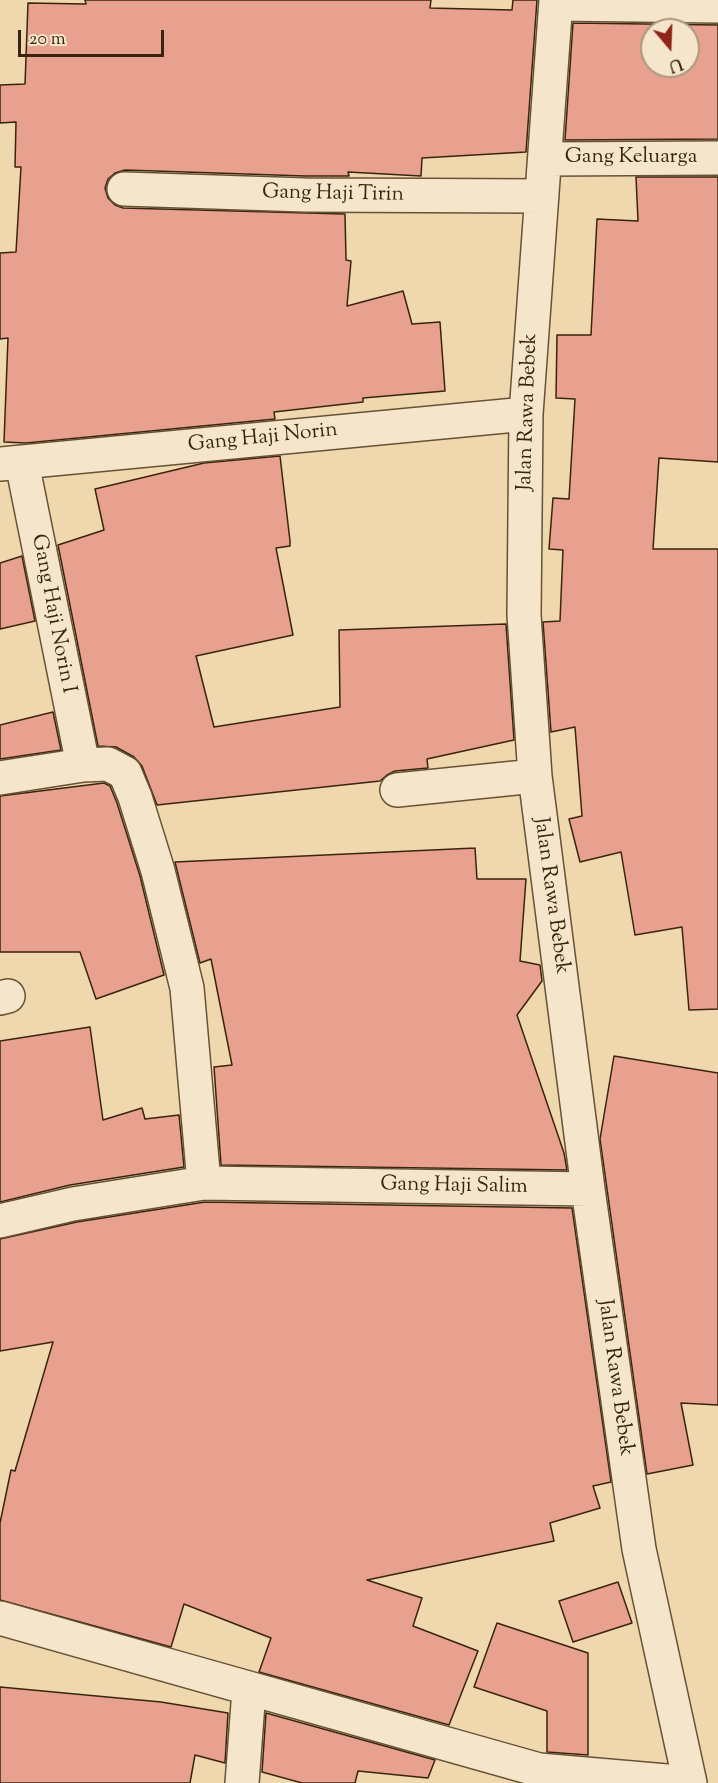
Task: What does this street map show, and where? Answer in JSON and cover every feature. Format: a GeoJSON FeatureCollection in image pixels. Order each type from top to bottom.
{"type":"FeatureCollection","features":[{"type":"Feature","properties":{"kind":"street"},"geometry":{"type":"LineString","coordinates":[[556,2],[718,6]]}},
{"type":"Feature","properties":{"kind":"street","name":"Jalan Rawa Bebek"},"geometry":{"type":"LineString","coordinates":[[556,2],[526,414],[524,615],[535,776],[588,1188],[639,1549],[690,1783]]}},
{"type":"Feature","properties":{"kind":"street","name":"Gang Keluarga"},"geometry":{"type":"LineString","coordinates":[[545,159],[718,158]]}},
{"type":"Feature","properties":{"kind":"street","name":"Gang Haji Tirin"},"geometry":{"type":"LineString","coordinates":[[124,189],[305,195],[542,196]]}},
{"type":"Feature","properties":{"kind":"street","name":"Gang Haji Norin"},"geometry":{"type":"LineString","coordinates":[[11,464],[526,414]]}},
{"type":"Feature","properties":{"kind":"street","name":"Gang Haji Norin I"},"geometry":{"type":"LineString","coordinates":[[11,464],[82,765]]}},
{"type":"Feature","properties":{"kind":"street"},"geometry":{"type":"LineString","coordinates":[[0,778],[82,765],[108,764],[124,773],[135,796],[158,871],[187,988],[204,1184]]}},
{"type":"Feature","properties":{"kind":"street"},"geometry":{"type":"LineString","coordinates":[[397,790],[535,776]]}},
{"type":"Feature","properties":{"kind":"street","name":"Gang Haji Salim"},"geometry":{"type":"LineString","coordinates":[[0,1221],[73,1204],[204,1184],[588,1188]]}},
{"type":"Feature","properties":{"kind":"street"},"geometry":{"type":"LineString","coordinates":[[2,1627],[249,1690],[539,1770],[690,1783]]}},
{"type":"Feature","properties":{"kind":"street"},"geometry":{"type":"LineString","coordinates":[[242,1783],[249,1690]]}},
{"type":"Feature","properties":{"kind":"building"},"geometry":{"type":"Polygon","coordinates":[[[85,0],[431,0],[430,8],[512,10],[513,0],[537,0],[526,152],[422,158],[421,176],[348,172],[349,176],[305,176],[125,170],[115,173],[108,179],[105,188],[108,198],[115,205],[123,208],[345,214],[346,260],[351,261],[347,306],[403,291],[412,324],[440,322],[445,391],[363,398],[363,402],[274,412],[275,419],[26,443],[4,442],[8,338],[0,339],[0,253],[16,252],[21,167],[15,167],[16,122],[0,123],[0,85],[25,84],[28,3],[86,4],[85,0]]]}},
{"type":"Feature","properties":{"kind":"building"},"geometry":{"type":"Polygon","coordinates":[[[573,23],[640,24],[640,78],[700,78],[700,25],[718,25],[718,139],[565,140],[573,23]]]}},
{"type":"Feature","properties":{"kind":"building"},"geometry":{"type":"Polygon","coordinates":[[[636,177],[718,177],[718,462],[659,458],[653,549],[718,549],[718,1009],[689,1010],[682,927],[635,935],[621,852],[580,862],[569,819],[582,816],[575,727],[551,732],[543,622],[560,621],[563,550],[549,549],[553,498],[569,499],[575,399],[556,398],[557,335],[591,335],[597,219],[638,221],[636,177]]]}},
{"type":"Feature","properties":{"kind":"building"},"geometry":{"type":"Polygon","coordinates":[[[280,456],[290,546],[276,548],[293,635],[196,656],[214,727],[340,707],[339,630],[506,624],[514,740],[427,759],[428,768],[395,771],[380,781],[157,805],[142,766],[134,757],[116,747],[98,746],[58,545],[104,530],[95,489],[204,463],[280,456]]]}},
{"type":"Feature","properties":{"kind":"building"},"geometry":{"type":"Polygon","coordinates":[[[22,556],[35,621],[0,629],[0,563],[22,556]]]}},
{"type":"Feature","properties":{"kind":"building"},"geometry":{"type":"Polygon","coordinates":[[[53,712],[61,750],[0,759],[0,725],[53,712]]]}},
{"type":"Feature","properties":{"kind":"building"},"geometry":{"type":"Polygon","coordinates":[[[104,783],[110,786],[117,803],[140,876],[164,975],[96,999],[80,952],[0,952],[0,796],[104,783]]]}},
{"type":"Feature","properties":{"kind":"building"},"geometry":{"type":"Polygon","coordinates":[[[475,848],[477,879],[526,879],[520,961],[540,965],[542,981],[517,1015],[564,1153],[567,1170],[221,1165],[214,1067],[232,1065],[211,959],[200,963],[175,862],[475,848]]]}},
{"type":"Feature","properties":{"kind":"building"},"geometry":{"type":"Polygon","coordinates":[[[90,1027],[103,1120],[142,1108],[145,1119],[179,1115],[184,1167],[70,1185],[0,1202],[0,1041],[90,1027]]]}},
{"type":"Feature","properties":{"kind":"building"},"geometry":{"type":"Polygon","coordinates":[[[614,1056],[718,1073],[718,1405],[681,1403],[693,1465],[647,1474],[600,1139],[614,1056]]]}},
{"type":"Feature","properties":{"kind":"building"},"geometry":{"type":"Polygon","coordinates":[[[205,1202],[572,1208],[611,1482],[593,1486],[600,1508],[550,1523],[554,1541],[367,1580],[422,1598],[413,1626],[478,1651],[449,1725],[259,1672],[271,1638],[184,1604],[171,1647],[0,1600],[0,1523],[11,1470],[15,1471],[53,1342],[0,1351],[0,1239],[77,1222],[205,1202]]]}},
{"type":"Feature","properties":{"kind":"building"},"geometry":{"type":"Polygon","coordinates":[[[618,1582],[632,1623],[573,1642],[559,1601],[618,1582]]]}},
{"type":"Feature","properties":{"kind":"building"},"geometry":{"type":"Polygon","coordinates":[[[497,1623],[588,1653],[588,1755],[547,1752],[547,1711],[474,1687],[497,1623]]]}},
{"type":"Feature","properties":{"kind":"building"},"geometry":{"type":"Polygon","coordinates":[[[0,1687],[161,1702],[228,1713],[225,1763],[195,1755],[190,1783],[0,1783],[0,1687]]]}},
{"type":"Feature","properties":{"kind":"building"},"geometry":{"type":"Polygon","coordinates":[[[266,1713],[435,1760],[428,1778],[358,1771],[355,1783],[302,1783],[262,1772],[266,1713]]]}}]}
